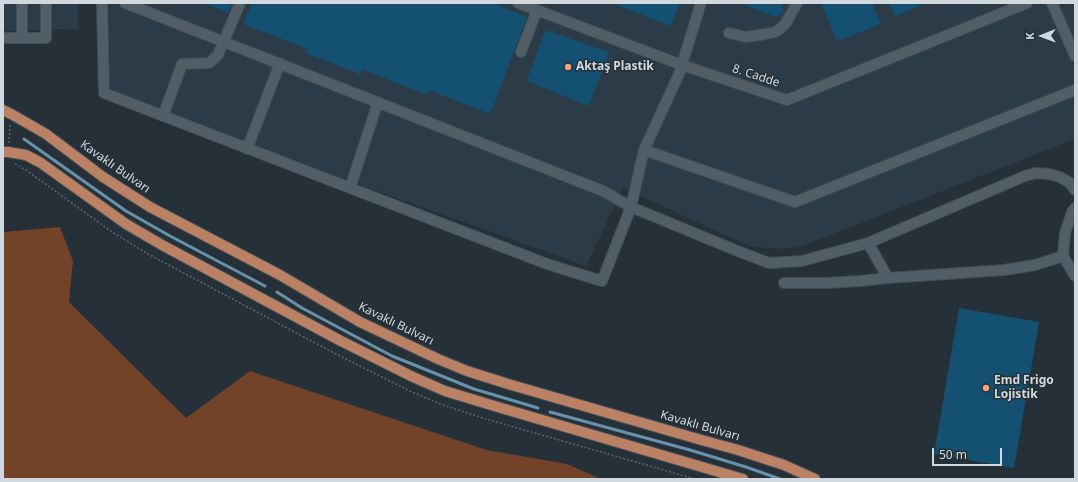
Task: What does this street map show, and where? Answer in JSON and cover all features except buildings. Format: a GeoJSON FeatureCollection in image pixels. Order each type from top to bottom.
{"type":"FeatureCollection","features":[{"type":"Feature","properties":{"kind":"main road","name":"Kavaklı Bulvarı"},"geometry":{"type":"LineString","coordinates":[[3,110],[46,134],[103,177],[150,207],[280,275],[360,322],[438,359],[467,371],[508,384],[738,450],[784,465],[815,479]]}},
{"type":"Feature","properties":{"kind":"main road"},"geometry":{"type":"LineString","coordinates":[[6,149],[41,163],[126,224],[155,241],[341,341],[445,391],[491,406],[743,479]]}},
{"type":"Feature","properties":{"kind":"street"},"geometry":{"type":"LineString","coordinates":[[22,3],[22,38]]}},
{"type":"Feature","properties":{"kind":"street"},"geometry":{"type":"LineString","coordinates":[[3,38],[46,38],[46,3]]}},
{"type":"Feature","properties":{"kind":"street"},"geometry":{"type":"LineString","coordinates":[[102,3],[104,93],[547,264],[602,282],[632,207],[644,150],[679,74],[701,3]]}},
{"type":"Feature","properties":{"kind":"street"},"geometry":{"type":"LineString","coordinates":[[125,3],[603,191],[632,207],[719,244],[769,263],[802,261],[868,243],[1025,176],[1036,173],[1060,177],[1070,183],[1075,190]]}},
{"type":"Feature","properties":{"kind":"street"},"geometry":{"type":"LineString","coordinates":[[163,116],[182,64],[209,63],[218,55],[240,3]]}},
{"type":"Feature","properties":{"kind":"street","name":"8. Cadde"},"geometry":{"type":"LineString","coordinates":[[518,3],[682,65],[787,100],[1027,3]]}},
{"type":"Feature","properties":{"kind":"street"},"geometry":{"type":"LineString","coordinates":[[728,33],[746,37],[775,32],[786,23],[797,3]]}},
{"type":"Feature","properties":{"kind":"street"},"geometry":{"type":"LineString","coordinates":[[1052,3],[1075,56]]}},
{"type":"Feature","properties":{"kind":"street"},"geometry":{"type":"LineString","coordinates":[[521,52],[537,10]]}},
{"type":"Feature","properties":{"kind":"street"},"geometry":{"type":"LineString","coordinates":[[247,149],[280,64]]}},
{"type":"Feature","properties":{"kind":"street"},"geometry":{"type":"LineString","coordinates":[[644,150],[794,202],[1075,90]]}},
{"type":"Feature","properties":{"kind":"street"},"geometry":{"type":"LineString","coordinates":[[350,188],[378,102]]}},
{"type":"Feature","properties":{"kind":"street"},"geometry":{"type":"LineString","coordinates":[[1075,208],[1072,212],[1065,233],[1063,256],[1075,276]]}},
{"type":"Feature","properties":{"kind":"street"},"geometry":{"type":"LineString","coordinates":[[868,243],[888,278]]}},
{"type":"Feature","properties":{"kind":"street"},"geometry":{"type":"LineString","coordinates":[[784,283],[860,281],[1004,270],[1035,265],[1063,256]]}},
{"type":"Feature","properties":{"kind":"path"},"geometry":{"type":"LineString","coordinates":[[6,149],[11,120]]}},
{"type":"Feature","properties":{"kind":"shaded area"},"geometry":{"type":"Polygon","coordinates":[[[3,3],[78,3],[78,29],[3,31],[3,3]]]}},
{"type":"Feature","properties":{"kind":"shaded area"},"geometry":{"type":"Polygon","coordinates":[[[102,3],[1075,3],[1075,139],[800,247],[777,249],[749,246],[623,188],[586,266],[104,93],[102,3]]]}},
{"type":"Feature","properties":{"kind":"shaded area"},"geometry":{"type":"Polygon","coordinates":[[[60,227],[73,261],[69,302],[186,418],[250,371],[487,450],[567,464],[601,479],[3,479],[3,232],[60,227]]]}},
{"type":"Feature","properties":{"kind":"waterway"},"geometry":{"type":"LineString","coordinates":[[24,139],[126,211],[265,286]]}},
{"type":"Feature","properties":{"kind":"waterway"},"geometry":{"type":"LineString","coordinates":[[277,292],[302,308],[392,356],[474,389],[538,408]]}},
{"type":"Feature","properties":{"kind":"waterway"},"geometry":{"type":"LineString","coordinates":[[550,412],[690,450],[780,479]]}},
{"type":"Feature","properties":{"kind":"place","name":"Aktaş Plastik"},"geometry":{"type":"Point","coordinates":[568,67]}},
{"type":"Feature","properties":{"kind":"place","name":"Emd Frigo Lojistik"},"geometry":{"type":"Point","coordinates":[986,388]}}]}
